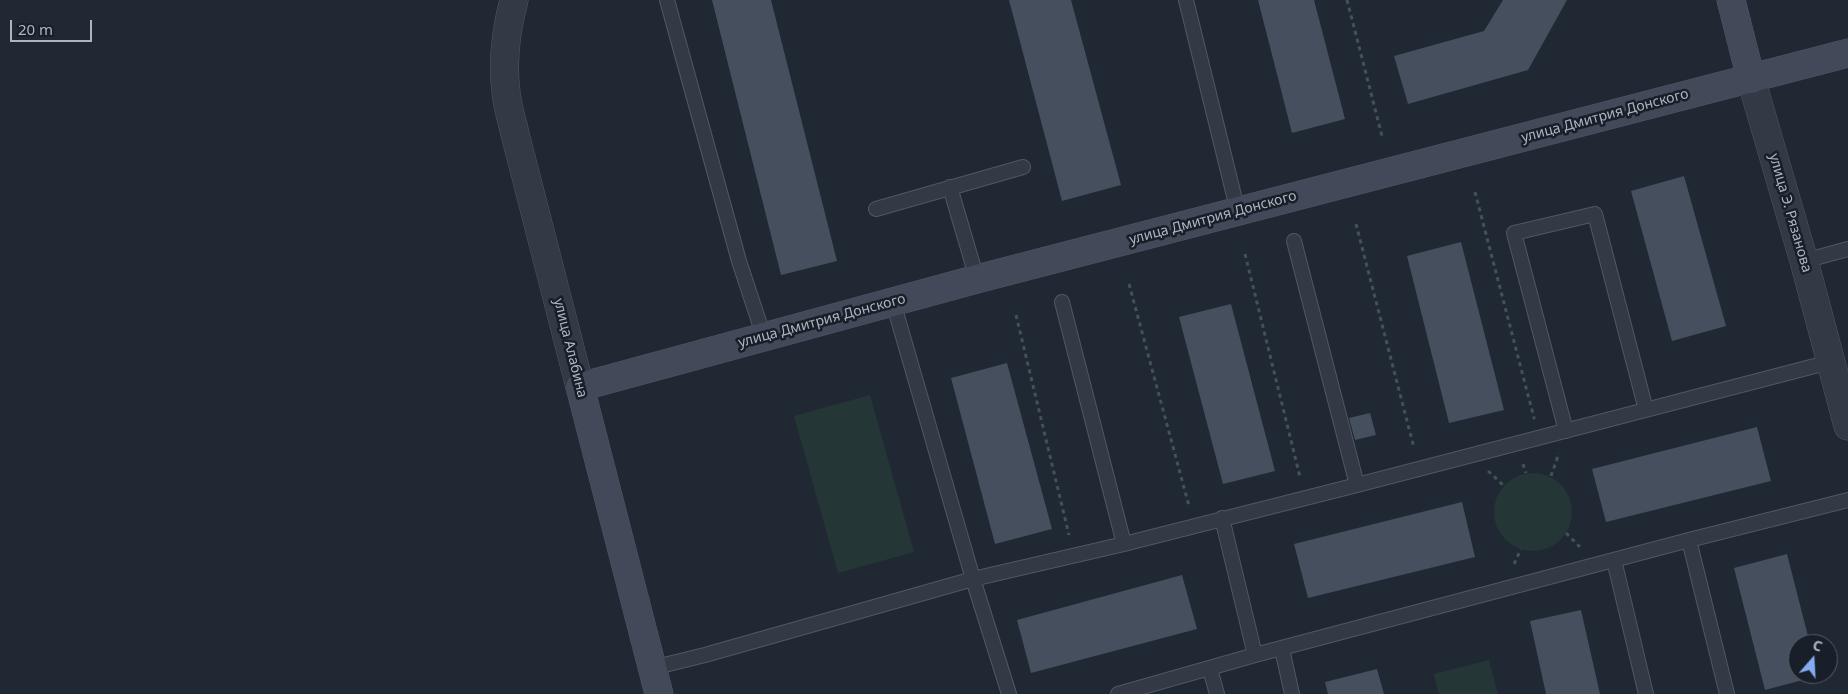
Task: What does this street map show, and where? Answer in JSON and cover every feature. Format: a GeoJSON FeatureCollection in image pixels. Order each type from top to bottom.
{"type":"FeatureCollection","features":[{"type":"Feature","properties":{"kind":"street","name":"улица Алабина"},"geometry":{"type":"LineString","coordinates":[[514,0],[508,20],[504,51],[506,92],[515,134],[659,694]]}},
{"type":"Feature","properties":{"kind":"street","name":"улица Э. Рязанова"},"geometry":{"type":"LineString","coordinates":[[1731,0],[1751,79],[1804,261],[1848,426]]}},
{"type":"Feature","properties":{"kind":"street","name":"улица Дмитрия Донского"},"geometry":{"type":"LineString","coordinates":[[580,388],[977,279],[1848,53]]}},
{"type":"Feature","properties":{"kind":"lane"},"geometry":{"type":"LineString","coordinates":[[667,0],[739,260],[764,337]]}},
{"type":"Feature","properties":{"kind":"lane"},"geometry":{"type":"LineString","coordinates":[[1186,0],[1238,212]]}},
{"type":"Feature","properties":{"kind":"lane"},"geometry":{"type":"LineString","coordinates":[[876,209],[1023,167]]}},
{"type":"Feature","properties":{"kind":"lane"},"geometry":{"type":"LineString","coordinates":[[950,188],[977,279]]}},
{"type":"Feature","properties":{"kind":"lane"},"geometry":{"type":"LineString","coordinates":[[1566,431],[1514,233],[1595,214],[1646,410]]}},
{"type":"Feature","properties":{"kind":"lane"},"geometry":{"type":"LineString","coordinates":[[1294,241],[1357,485]]}},
{"type":"Feature","properties":{"kind":"lane"},"geometry":{"type":"LineString","coordinates":[[1804,261],[1848,248]]}},
{"type":"Feature","properties":{"kind":"lane"},"geometry":{"type":"LineString","coordinates":[[893,302],[973,579],[1009,694]]}},
{"type":"Feature","properties":{"kind":"lane"},"geometry":{"type":"LineString","coordinates":[[1062,302],[1124,544]]}},
{"type":"Feature","properties":{"kind":"lane"},"geometry":{"type":"LineString","coordinates":[[652,668],[705,655],[973,579],[1124,544],[1830,362]]}},
{"type":"Feature","properties":{"kind":"lane"},"geometry":{"type":"LineString","coordinates":[[1118,694],[1255,655],[1689,540],[1848,500]]}},
{"type":"Feature","properties":{"kind":"lane"},"geometry":{"type":"LineString","coordinates":[[1222,518],[1255,655]]}},
{"type":"Feature","properties":{"kind":"lane"},"geometry":{"type":"LineString","coordinates":[[1689,540],[1727,694]]}},
{"type":"Feature","properties":{"kind":"lane"},"geometry":{"type":"LineString","coordinates":[[1614,560],[1646,694]]}},
{"type":"Feature","properties":{"kind":"lane"},"geometry":{"type":"LineString","coordinates":[[1282,648],[1292,694]]}},
{"type":"Feature","properties":{"kind":"lane"},"geometry":{"type":"LineString","coordinates":[[1210,669],[1217,694]]}},
{"type":"Feature","properties":{"kind":"path"},"geometry":{"type":"LineString","coordinates":[[1346,0],[1382,136]]}},
{"type":"Feature","properties":{"kind":"path"},"geometry":{"type":"LineString","coordinates":[[1476,192],[1534,418],[1525,420]]}},
{"type":"Feature","properties":{"kind":"path"},"geometry":{"type":"LineString","coordinates":[[1356,224],[1419,469]]}},
{"type":"Feature","properties":{"kind":"path"},"geometry":{"type":"LineString","coordinates":[[1244,254],[1300,477],[1308,475]]}},
{"type":"Feature","properties":{"kind":"path"},"geometry":{"type":"LineString","coordinates":[[1129,284],[1194,525]]}},
{"type":"Feature","properties":{"kind":"path"},"geometry":{"type":"LineString","coordinates":[[1016,315],[1070,539]]}},
{"type":"Feature","properties":{"kind":"path"},"geometry":{"type":"LineString","coordinates":[[1404,450],[1423,445]]}},
{"type":"Feature","properties":{"kind":"shaded area"},"geometry":{"type":"Polygon","coordinates":[[[870,395],[914,552],[838,573],[794,416],[870,395]]]}},
{"type":"Feature","properties":{"kind":"shaded area"},"geometry":{"type":"Polygon","coordinates":[[[1533,473],[1548,476],[1561,484],[1569,497],[1572,512],[1569,527],[1561,540],[1548,548],[1533,551],[1518,548],[1505,540],[1497,527],[1494,512],[1497,497],[1505,484],[1518,476],[1533,473]]]}},
{"type":"Feature","properties":{"kind":"shaded area"},"geometry":{"type":"Polygon","coordinates":[[[1489,660],[1498,694],[1439,694],[1434,674],[1489,660]]]}},
{"type":"Feature","properties":{"kind":"building"},"geometry":{"type":"Polygon","coordinates":[[[712,0],[771,0],[837,261],[781,275],[712,0]]]}},
{"type":"Feature","properties":{"kind":"building"},"geometry":{"type":"Polygon","coordinates":[[[1009,0],[1071,0],[1121,185],[1062,201],[1009,0]]]}},
{"type":"Feature","properties":{"kind":"building"},"geometry":{"type":"Polygon","coordinates":[[[1258,0],[1314,0],[1345,119],[1292,133],[1258,0]]]}},
{"type":"Feature","properties":{"kind":"building"},"geometry":{"type":"Polygon","coordinates":[[[1503,0],[1567,0],[1528,70],[1408,104],[1394,56],[1484,31],[1503,0]]]}},
{"type":"Feature","properties":{"kind":"building"},"geometry":{"type":"Polygon","coordinates":[[[1684,176],[1726,326],[1672,341],[1631,191],[1684,176]]]}},
{"type":"Feature","properties":{"kind":"building"},"geometry":{"type":"Polygon","coordinates":[[[1461,242],[1504,410],[1449,423],[1407,256],[1461,242]]]}},
{"type":"Feature","properties":{"kind":"building"},"geometry":{"type":"Polygon","coordinates":[[[1231,304],[1275,471],[1223,484],[1179,317],[1231,304]]]}},
{"type":"Feature","properties":{"kind":"building"},"geometry":{"type":"Polygon","coordinates":[[[1007,363],[1052,529],[995,544],[951,378],[1007,363]]]}},
{"type":"Feature","properties":{"kind":"building"},"geometry":{"type":"Polygon","coordinates":[[[1370,413],[1376,435],[1355,440],[1349,418],[1370,413]]]}},
{"type":"Feature","properties":{"kind":"building"},"geometry":{"type":"Polygon","coordinates":[[[1757,427],[1771,481],[1606,522],[1592,469],[1757,427]]]}},
{"type":"Feature","properties":{"kind":"building"},"geometry":{"type":"Polygon","coordinates":[[[1462,502],[1475,557],[1308,598],[1294,544],[1462,502]]]}},
{"type":"Feature","properties":{"kind":"building"},"geometry":{"type":"Polygon","coordinates":[[[1787,554],[1807,634],[1788,634],[1788,684],[1765,690],[1734,568],[1787,554]]]}},
{"type":"Feature","properties":{"kind":"building"},"geometry":{"type":"Polygon","coordinates":[[[1182,575],[1197,629],[1031,673],[1017,620],[1182,575]]]}},
{"type":"Feature","properties":{"kind":"building"},"geometry":{"type":"Polygon","coordinates":[[[1581,610],[1600,694],[1546,694],[1530,621],[1581,610]]]}},
{"type":"Feature","properties":{"kind":"building"},"geometry":{"type":"Polygon","coordinates":[[[1377,669],[1384,694],[1328,694],[1325,682],[1377,669]]]}}]}
